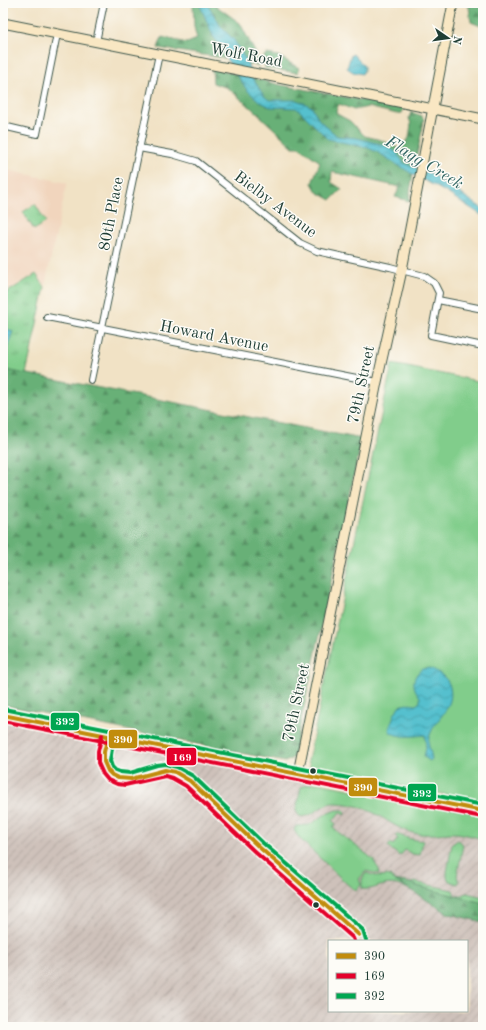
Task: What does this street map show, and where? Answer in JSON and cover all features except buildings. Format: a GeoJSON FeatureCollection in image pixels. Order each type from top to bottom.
{"type":"FeatureCollection","features":[{"type":"Feature","properties":{"kind":"street"},"geometry":{"type":"LineString","coordinates":[[96,42],[104,3]]}},
{"type":"Feature","properties":{"kind":"street","name":"79th Street"},"geometry":{"type":"LineString","coordinates":[[298,773],[377,382],[402,270],[453,3]]}},
{"type":"Feature","properties":{"kind":"street","name":"Wolf Road"},"geometry":{"type":"LineString","coordinates":[[3,23],[483,119]]}},
{"type":"Feature","properties":{"kind":"street"},"geometry":{"type":"LineString","coordinates":[[3,126],[37,134],[57,34]]}},
{"type":"Feature","properties":{"kind":"street","name":"80th Place"},"geometry":{"type":"LineString","coordinates":[[91,380],[159,54]]}},
{"type":"Feature","properties":{"kind":"street","name":"Bielby Avenue"},"geometry":{"type":"LineString","coordinates":[[139,148],[172,154],[196,161],[300,243],[317,252],[424,276],[434,282],[439,293],[438,300]]}},
{"type":"Feature","properties":{"kind":"street"},"geometry":{"type":"LineString","coordinates":[[483,309],[438,300],[432,335],[483,346]]}},
{"type":"Feature","properties":{"kind":"street","name":"Howard Avenue"},"geometry":{"type":"LineString","coordinates":[[47,317],[377,382]]}},
{"type":"Feature","properties":{"kind":"street"},"geometry":{"type":"LineString","coordinates":[[3,715],[483,811]]}},
{"type":"Feature","properties":{"kind":"shaded area"},"geometry":{"type":"Polygon","coordinates":[[[3,169],[67,183],[26,374],[3,369],[3,169]]]}},
{"type":"Feature","properties":{"kind":"shaded area"},"geometry":{"type":"Polygon","coordinates":[[[3,721],[483,816],[483,1027],[3,1027],[3,721]]]}},
{"type":"Feature","properties":{"kind":"green space"},"geometry":{"type":"Polygon","coordinates":[[[193,3],[212,3],[240,23],[256,54],[258,66],[223,58],[158,48],[162,37],[187,43],[197,39],[194,27],[193,3]]]}},
{"type":"Feature","properties":{"kind":"green space"},"geometry":{"type":"Polygon","coordinates":[[[466,3],[483,3],[483,27],[471,22],[469,7],[466,3]]]}},
{"type":"Feature","properties":{"kind":"green space"},"geometry":{"type":"Polygon","coordinates":[[[267,54],[278,56],[299,68],[298,73],[265,68],[264,56],[267,54]]]}},
{"type":"Feature","properties":{"kind":"green space"},"geometry":{"type":"Polygon","coordinates":[[[212,68],[281,85],[404,108],[402,113],[397,114],[368,107],[354,110],[339,104],[336,111],[337,114],[350,121],[365,136],[381,140],[400,149],[409,138],[411,124],[409,118],[411,112],[422,116],[424,120],[409,201],[395,197],[400,187],[332,172],[331,182],[342,189],[331,200],[317,192],[312,183],[320,162],[299,147],[293,147],[228,88],[213,83],[212,68]]]}},
{"type":"Feature","properties":{"kind":"green space"},"geometry":{"type":"Polygon","coordinates":[[[35,204],[46,222],[34,230],[23,212],[35,204]]]}},
{"type":"Feature","properties":{"kind":"green space"},"geometry":{"type":"Polygon","coordinates":[[[36,274],[45,287],[26,374],[3,369],[3,295],[36,274]]]}},
{"type":"Feature","properties":{"kind":"green space"},"geometry":{"type":"Polygon","coordinates":[[[392,364],[483,382],[483,802],[311,768],[308,761],[392,364]]]}},
{"type":"Feature","properties":{"kind":"green space"},"geometry":{"type":"Polygon","coordinates":[[[3,369],[362,439],[293,758],[285,762],[3,705],[3,369]]]}},
{"type":"Feature","properties":{"kind":"green space"},"geometry":{"type":"Polygon","coordinates":[[[318,783],[483,814],[483,839],[457,833],[413,833],[402,829],[366,809],[357,806],[335,803],[325,805],[308,816],[299,816],[296,810],[301,787],[308,784],[318,783]]]}},
{"type":"Feature","properties":{"kind":"green space"},"geometry":{"type":"Polygon","coordinates":[[[336,810],[344,810],[346,812],[344,815],[340,812],[333,821],[336,824],[333,828],[374,860],[379,869],[379,874],[366,871],[359,879],[361,885],[356,891],[299,838],[294,830],[296,826],[309,825],[326,814],[336,810]]]}},
{"type":"Feature","properties":{"kind":"green space"},"geometry":{"type":"Polygon","coordinates":[[[395,835],[423,841],[420,855],[412,854],[405,850],[400,856],[389,848],[388,846],[391,843],[393,845],[398,839],[395,835]]]}},
{"type":"Feature","properties":{"kind":"green space"},"geometry":{"type":"Polygon","coordinates":[[[458,840],[463,845],[457,876],[459,882],[458,884],[449,881],[447,872],[452,844],[458,840]]]}},
{"type":"Feature","properties":{"kind":"green space"},"geometry":{"type":"Polygon","coordinates":[[[366,873],[380,877],[381,875],[384,877],[387,875],[415,892],[392,884],[371,889],[362,889],[362,879],[366,873]]]}},
{"type":"Feature","properties":{"kind":"green space"},"geometry":{"type":"Polygon","coordinates":[[[394,880],[412,883],[417,886],[483,903],[483,922],[449,914],[394,880]]]}},
{"type":"Feature","properties":{"kind":"green space"},"geometry":{"type":"Polygon","coordinates":[[[414,882],[453,890],[455,895],[460,896],[467,893],[483,897],[483,903],[417,886],[412,883],[414,882]]]}},
{"type":"Feature","properties":{"kind":"water"},"geometry":{"type":"Polygon","coordinates":[[[199,3],[207,3],[221,27],[234,40],[247,62],[252,77],[264,96],[269,100],[296,100],[304,103],[312,107],[319,120],[337,136],[357,138],[384,145],[396,152],[404,163],[432,174],[444,184],[483,209],[483,216],[444,191],[377,152],[368,148],[328,139],[296,108],[270,107],[259,101],[247,90],[227,60],[222,48],[213,36],[199,3]]]}},
{"type":"Feature","properties":{"kind":"water"},"geometry":{"type":"Polygon","coordinates":[[[353,54],[364,66],[362,74],[353,72],[347,68],[351,55],[353,54]]]}},
{"type":"Feature","properties":{"kind":"water"},"geometry":{"type":"Polygon","coordinates":[[[3,328],[13,331],[7,349],[7,360],[3,363],[3,328]]]}},
{"type":"Feature","properties":{"kind":"water"},"geometry":{"type":"Polygon","coordinates":[[[430,668],[440,673],[445,678],[449,684],[451,695],[447,707],[429,738],[432,759],[430,761],[424,757],[426,748],[425,735],[399,736],[391,733],[389,729],[399,706],[408,704],[416,705],[420,702],[420,697],[415,690],[414,679],[418,672],[422,669],[430,668]]]}},
{"type":"Feature","properties":{"kind":"transit line","name":"392"},"geometry":{"type":"LineString","coordinates":[[4,709],[483,805]]}},
{"type":"Feature","properties":{"kind":"transit line","name":"390"},"geometry":{"type":"LineString","coordinates":[[3,715],[483,811]]}},
{"type":"Feature","properties":{"kind":"transit line","name":"169"},"geometry":{"type":"LineString","coordinates":[[3,721],[482,817]]}},
{"type":"Feature","properties":{"kind":"transit line","name":"169"},"geometry":{"type":"LineString","coordinates":[[102,735],[98,751],[98,763],[103,774],[108,780],[117,784],[125,785],[165,776],[172,778],[186,786],[255,852],[354,940]]}},
{"type":"Feature","properties":{"kind":"transit line","name":"390"},"geometry":{"type":"LineString","coordinates":[[108,736],[104,752],[104,762],[108,771],[112,775],[118,778],[131,779],[165,770],[175,772],[190,781],[259,847],[359,935]]}},
{"type":"Feature","properties":{"kind":"transit line","name":"392"},"geometry":{"type":"LineString","coordinates":[[114,737],[110,761],[115,770],[130,773],[165,764],[177,767],[193,776],[263,843],[363,930],[366,940]]}},
{"type":"Feature","properties":{"kind":"water label","name":"Flagg Creek"},"geometry":{"type":"Point","coordinates":[424,163]}}]}
